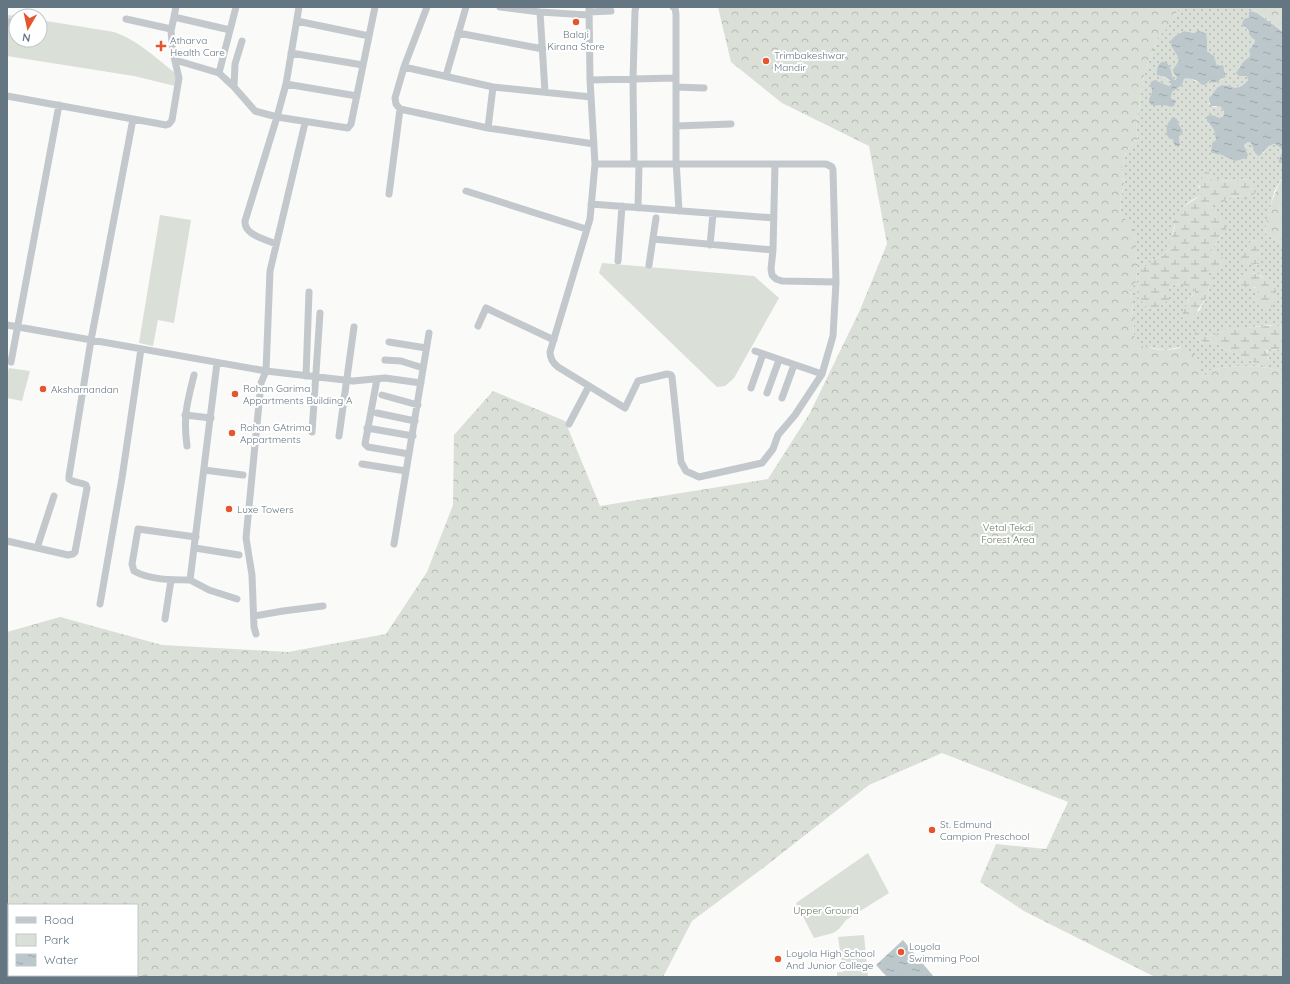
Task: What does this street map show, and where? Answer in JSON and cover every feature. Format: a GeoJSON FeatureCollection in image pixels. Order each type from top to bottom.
{"type":"FeatureCollection","features":[{"type":"Feature","properties":{"kind":"street"},"geometry":{"type":"LineString","coordinates":[[7,96],[166,125],[169,124],[172,120],[179,78],[171,30],[176,7]]}},
{"type":"Feature","properties":{"kind":"street"},"geometry":{"type":"LineString","coordinates":[[219,73],[236,7]]}},
{"type":"Feature","properties":{"kind":"street"},"geometry":{"type":"LineString","coordinates":[[276,244],[250,232],[244,225],[286,84],[299,7]]}},
{"type":"Feature","properties":{"kind":"street"},"geometry":{"type":"LineString","coordinates":[[175,60],[219,73],[234,87],[255,112],[305,123],[345,129],[349,128],[375,7]]}},
{"type":"Feature","properties":{"kind":"street"},"geometry":{"type":"LineString","coordinates":[[427,7],[404,68],[395,98],[396,104],[400,109],[488,128],[594,144]]}},
{"type":"Feature","properties":{"kind":"street"},"geometry":{"type":"LineString","coordinates":[[446,76],[466,7]]}},
{"type":"Feature","properties":{"kind":"street"},"geometry":{"type":"LineString","coordinates":[[500,7],[540,12],[611,11]]}},
{"type":"Feature","properties":{"kind":"street"},"geometry":{"type":"LineString","coordinates":[[636,7],[633,79],[638,208]]}},
{"type":"Feature","properties":{"kind":"street"},"geometry":{"type":"LineString","coordinates":[[673,7],[675,8],[676,14],[676,165],[679,211]]}},
{"type":"Feature","properties":{"kind":"street"},"geometry":{"type":"LineString","coordinates":[[589,11],[590,80],[594,144],[590,219],[550,352],[552,360],[558,367],[625,408],[638,381],[667,374],[671,375],[681,462],[686,471],[699,477],[762,463],[773,449],[778,435],[795,415],[822,374],[833,336],[836,282],[832,167],[826,164],[594,164]]}},
{"type":"Feature","properties":{"kind":"street"},"geometry":{"type":"LineString","coordinates":[[540,12],[545,92]]}},
{"type":"Feature","properties":{"kind":"street"},"geometry":{"type":"LineString","coordinates":[[174,17],[230,30]]}},
{"type":"Feature","properties":{"kind":"street"},"geometry":{"type":"LineString","coordinates":[[126,19],[171,30]]}},
{"type":"Feature","properties":{"kind":"street"},"geometry":{"type":"LineString","coordinates":[[297,21],[369,36]]}},
{"type":"Feature","properties":{"kind":"street"},"geometry":{"type":"LineString","coordinates":[[458,33],[543,49]]}},
{"type":"Feature","properties":{"kind":"street"},"geometry":{"type":"LineString","coordinates":[[234,87],[235,64],[242,41]]}},
{"type":"Feature","properties":{"kind":"street"},"geometry":{"type":"LineString","coordinates":[[291,53],[363,65]]}},
{"type":"Feature","properties":{"kind":"street"},"geometry":{"type":"LineString","coordinates":[[404,68],[493,87],[591,97]]}},
{"type":"Feature","properties":{"kind":"street"},"geometry":{"type":"LineString","coordinates":[[590,80],[676,78]]}},
{"type":"Feature","properties":{"kind":"street"},"geometry":{"type":"LineString","coordinates":[[286,84],[357,96]]}},
{"type":"Feature","properties":{"kind":"street"},"geometry":{"type":"LineString","coordinates":[[488,128],[493,87]]}},
{"type":"Feature","properties":{"kind":"street"},"geometry":{"type":"LineString","coordinates":[[676,87],[704,88]]}},
{"type":"Feature","properties":{"kind":"street"},"geometry":{"type":"LineString","coordinates":[[11,362],[59,105]]}},
{"type":"Feature","properties":{"kind":"street"},"geometry":{"type":"LineString","coordinates":[[389,194],[400,109]]}},
{"type":"Feature","properties":{"kind":"street"},"geometry":{"type":"LineString","coordinates":[[7,541],[68,556],[75,552],[87,488],[84,483],[69,479],[69,476],[91,340],[133,119]]}},
{"type":"Feature","properties":{"kind":"street"},"geometry":{"type":"LineString","coordinates":[[256,634],[252,575],[246,538],[261,383],[266,370],[270,271],[305,123]]}},
{"type":"Feature","properties":{"kind":"street"},"geometry":{"type":"LineString","coordinates":[[676,126],[731,124]]}},
{"type":"Feature","properties":{"kind":"street"},"geometry":{"type":"LineString","coordinates":[[775,164],[772,275],[776,279],[782,281],[836,282]]}},
{"type":"Feature","properties":{"kind":"street"},"geometry":{"type":"LineString","coordinates":[[466,191],[586,229]]}},
{"type":"Feature","properties":{"kind":"street"},"geometry":{"type":"LineString","coordinates":[[591,204],[774,218]]}},
{"type":"Feature","properties":{"kind":"street"},"geometry":{"type":"LineString","coordinates":[[618,262],[622,206]]}},
{"type":"Feature","properties":{"kind":"street"},"geometry":{"type":"LineString","coordinates":[[710,245],[713,214]]}},
{"type":"Feature","properties":{"kind":"street"},"geometry":{"type":"LineString","coordinates":[[649,265],[656,218]]}},
{"type":"Feature","properties":{"kind":"street"},"geometry":{"type":"LineString","coordinates":[[653,239],[773,250]]}},
{"type":"Feature","properties":{"kind":"street"},"geometry":{"type":"LineString","coordinates":[[306,376],[309,292]]}},
{"type":"Feature","properties":{"kind":"street"},"geometry":{"type":"LineString","coordinates":[[478,326],[486,308],[554,340]]}},
{"type":"Feature","properties":{"kind":"street"},"geometry":{"type":"LineString","coordinates":[[312,432],[320,313]]}},
{"type":"Feature","properties":{"kind":"street"},"geometry":{"type":"LineString","coordinates":[[7,325],[218,363],[306,376],[347,380],[385,378],[421,384]]}},
{"type":"Feature","properties":{"kind":"street"},"geometry":{"type":"LineString","coordinates":[[339,436],[354,327]]}},
{"type":"Feature","properties":{"kind":"street"},"geometry":{"type":"LineString","coordinates":[[394,544],[429,334]]}},
{"type":"Feature","properties":{"kind":"street"},"geometry":{"type":"LineString","coordinates":[[389,342],[426,348]]}},
{"type":"Feature","properties":{"kind":"street"},"geometry":{"type":"LineString","coordinates":[[100,604],[122,478],[141,349]]}},
{"type":"Feature","properties":{"kind":"street"},"geometry":{"type":"LineString","coordinates":[[755,351],[822,374]]}},
{"type":"Feature","properties":{"kind":"street"},"geometry":{"type":"LineString","coordinates":[[751,388],[764,354]]}},
{"type":"Feature","properties":{"kind":"street"},"geometry":{"type":"LineString","coordinates":[[385,360],[401,362],[423,368]]}},
{"type":"Feature","properties":{"kind":"street"},"geometry":{"type":"LineString","coordinates":[[767,393],[779,360]]}},
{"type":"Feature","properties":{"kind":"street"},"geometry":{"type":"LineString","coordinates":[[190,580],[218,363]]}},
{"type":"Feature","properties":{"kind":"street"},"geometry":{"type":"LineString","coordinates":[[782,398],[794,365]]}},
{"type":"Feature","properties":{"kind":"street"},"geometry":{"type":"LineString","coordinates":[[187,446],[184,428],[185,415],[194,375]]}},
{"type":"Feature","properties":{"kind":"street"},"geometry":{"type":"LineString","coordinates":[[377,379],[365,442],[367,446],[410,454]]}},
{"type":"Feature","properties":{"kind":"street"},"geometry":{"type":"LineString","coordinates":[[569,424],[589,386]]}},
{"type":"Feature","properties":{"kind":"street"},"geometry":{"type":"LineString","coordinates":[[382,395],[418,405]]}},
{"type":"Feature","properties":{"kind":"street"},"geometry":{"type":"LineString","coordinates":[[377,413],[415,421]]}},
{"type":"Feature","properties":{"kind":"street"},"geometry":{"type":"LineString","coordinates":[[185,415],[211,418]]}},
{"type":"Feature","properties":{"kind":"street"},"geometry":{"type":"LineString","coordinates":[[367,428],[413,436]]}},
{"type":"Feature","properties":{"kind":"street"},"geometry":{"type":"LineString","coordinates":[[362,464],[406,471]]}},
{"type":"Feature","properties":{"kind":"street"},"geometry":{"type":"LineString","coordinates":[[204,470],[243,475]]}},
{"type":"Feature","properties":{"kind":"street"},"geometry":{"type":"LineString","coordinates":[[36,548],[54,496]]}},
{"type":"Feature","properties":{"kind":"street"},"geometry":{"type":"LineString","coordinates":[[196,537],[138,529],[132,564],[134,571],[141,575],[171,580],[190,580],[209,590],[237,599]]}},
{"type":"Feature","properties":{"kind":"street"},"geometry":{"type":"LineString","coordinates":[[194,548],[239,555]]}},
{"type":"Feature","properties":{"kind":"street"},"geometry":{"type":"LineString","coordinates":[[165,619],[171,580]]}},
{"type":"Feature","properties":{"kind":"street"},"geometry":{"type":"LineString","coordinates":[[254,616],[283,610],[322,606]]}},
{"type":"Feature","properties":{"kind":"green space","name":"Vetal Tekdi Forest Area"},"geometry":{"type":"Polygon","coordinates":[[[718,7],[1181,7],[1177,11],[1170,25],[1157,39],[1144,75],[1136,128],[1138,139],[1126,151],[1122,168],[1124,184],[1120,202],[1121,215],[1131,225],[1136,238],[1136,254],[1138,263],[1136,282],[1130,290],[1132,299],[1134,336],[1142,346],[1161,350],[1186,348],[1199,360],[1199,373],[1205,377],[1208,371],[1236,366],[1265,367],[1283,371],[1283,977],[1155,977],[1024,911],[980,882],[996,844],[1046,849],[1068,802],[942,753],[869,785],[767,865],[692,921],[663,977],[7,977],[7,632],[60,617],[162,645],[288,652],[386,634],[427,572],[453,505],[454,435],[493,391],[565,421],[600,506],[768,479],[810,413],[860,310],[887,244],[869,146],[782,103],[731,62],[718,7]]]}},
{"type":"Feature","properties":{"kind":"green space"},"geometry":{"type":"Polygon","coordinates":[[[1181,7],[1251,7],[1283,30],[1283,32],[1257,13],[1251,11],[1249,12],[1249,17],[1245,19],[1244,26],[1255,42],[1250,49],[1250,56],[1243,62],[1237,71],[1247,76],[1248,80],[1238,87],[1226,85],[1216,89],[1209,101],[1209,104],[1214,107],[1220,106],[1224,111],[1222,117],[1217,117],[1208,123],[1214,130],[1216,140],[1212,143],[1211,153],[1222,155],[1231,159],[1247,152],[1244,145],[1248,142],[1251,143],[1255,153],[1263,153],[1273,144],[1281,148],[1282,152],[1279,160],[1280,163],[1283,163],[1283,176],[1274,192],[1265,233],[1283,245],[1283,330],[1280,327],[1271,325],[1236,330],[1227,329],[1207,337],[1200,331],[1195,331],[1195,335],[1204,343],[1211,342],[1218,344],[1221,348],[1260,365],[1269,359],[1267,349],[1281,350],[1283,348],[1283,371],[1265,367],[1236,366],[1208,371],[1205,377],[1199,374],[1199,360],[1180,347],[1165,350],[1141,346],[1134,336],[1132,299],[1130,290],[1136,282],[1138,263],[1136,254],[1136,238],[1121,216],[1120,202],[1124,184],[1122,168],[1126,151],[1138,139],[1136,128],[1144,75],[1157,39],[1169,25],[1181,7]],[[1184,31],[1171,40],[1179,59],[1175,73],[1177,78],[1175,80],[1173,79],[1167,62],[1159,65],[1157,70],[1163,77],[1171,81],[1171,86],[1158,81],[1151,87],[1156,100],[1159,103],[1170,107],[1173,99],[1171,98],[1172,92],[1182,85],[1184,79],[1187,77],[1199,83],[1210,80],[1221,80],[1226,77],[1224,68],[1217,67],[1213,55],[1207,51],[1205,32],[1194,33],[1184,31]],[[1170,119],[1167,128],[1174,142],[1180,145],[1179,137],[1182,128],[1170,119]],[[1212,173],[1204,176],[1198,186],[1202,195],[1188,203],[1179,213],[1173,229],[1170,248],[1165,254],[1153,260],[1141,271],[1136,295],[1148,308],[1154,310],[1163,304],[1169,288],[1175,284],[1194,287],[1195,292],[1189,299],[1183,312],[1199,311],[1209,294],[1207,271],[1216,271],[1217,254],[1212,251],[1212,249],[1225,233],[1221,219],[1215,216],[1215,213],[1209,209],[1206,204],[1223,203],[1231,197],[1241,197],[1249,179],[1233,181],[1217,180],[1212,182],[1212,173]],[[1256,240],[1251,241],[1249,246],[1245,249],[1242,261],[1257,265],[1261,256],[1259,256],[1260,249],[1256,240]],[[1250,273],[1239,276],[1240,283],[1251,286],[1257,290],[1258,293],[1254,301],[1262,307],[1270,282],[1266,281],[1263,277],[1255,273],[1250,273]]]}},
{"type":"Feature","properties":{"kind":"green space"},"geometry":{"type":"Polygon","coordinates":[[[1251,7],[1283,7],[1283,30],[1251,7]]]}},
{"type":"Feature","properties":{"kind":"green space"},"geometry":{"type":"Polygon","coordinates":[[[7,15],[8,48],[48,48],[48,21],[114,32],[140,45],[178,75],[175,86],[134,76],[7,56],[7,15]]]}},
{"type":"Feature","properties":{"kind":"green space"},"geometry":{"type":"Polygon","coordinates":[[[1209,171],[1212,173],[1212,182],[1217,180],[1233,181],[1249,179],[1254,183],[1258,190],[1253,195],[1247,195],[1245,200],[1233,196],[1223,203],[1206,204],[1209,209],[1215,210],[1215,216],[1227,222],[1225,233],[1212,249],[1212,251],[1225,259],[1218,271],[1207,271],[1207,275],[1214,281],[1208,286],[1209,294],[1190,321],[1182,318],[1183,311],[1190,297],[1195,292],[1194,287],[1175,284],[1169,288],[1169,300],[1154,310],[1148,308],[1136,295],[1141,270],[1153,260],[1165,254],[1170,248],[1170,240],[1179,212],[1186,205],[1202,195],[1198,182],[1204,176],[1205,172],[1209,171]]]}},
{"type":"Feature","properties":{"kind":"green space"},"geometry":{"type":"Polygon","coordinates":[[[1283,176],[1283,245],[1265,233],[1271,204],[1283,176]]]}},
{"type":"Feature","properties":{"kind":"green space"},"geometry":{"type":"Polygon","coordinates":[[[160,215],[191,220],[174,323],[158,320],[153,346],[139,343],[160,215]]]}},
{"type":"Feature","properties":{"kind":"green space"},"geometry":{"type":"Polygon","coordinates":[[[1256,240],[1260,242],[1261,248],[1259,255],[1261,256],[1259,264],[1251,265],[1242,261],[1241,258],[1243,252],[1251,241],[1256,240]]]}},
{"type":"Feature","properties":{"kind":"green space"},"geometry":{"type":"Polygon","coordinates":[[[602,263],[754,276],[779,298],[734,378],[725,386],[717,387],[599,273],[602,263]]]}},
{"type":"Feature","properties":{"kind":"green space"},"geometry":{"type":"Polygon","coordinates":[[[1248,273],[1258,275],[1266,281],[1273,281],[1276,295],[1275,302],[1271,308],[1262,307],[1252,300],[1252,297],[1258,293],[1255,287],[1243,286],[1240,284],[1239,276],[1248,273]]]}},
{"type":"Feature","properties":{"kind":"green space"},"geometry":{"type":"Polygon","coordinates":[[[1277,325],[1283,330],[1283,348],[1281,350],[1267,349],[1266,351],[1269,355],[1267,364],[1264,366],[1221,348],[1218,344],[1211,342],[1205,343],[1195,335],[1195,331],[1201,331],[1207,337],[1224,331],[1231,326],[1236,330],[1242,328],[1277,325]]]}},
{"type":"Feature","properties":{"kind":"green space"},"geometry":{"type":"Polygon","coordinates":[[[9,368],[30,371],[22,401],[7,398],[7,374],[9,368]]]}},
{"type":"Feature","properties":{"kind":"green space","name":"Upper Ground"},"geometry":{"type":"Polygon","coordinates":[[[868,853],[889,893],[846,920],[839,929],[833,933],[814,938],[796,903],[868,853]]]}},
{"type":"Feature","properties":{"kind":"green space"},"geometry":{"type":"Polygon","coordinates":[[[864,935],[868,977],[837,977],[837,972],[843,972],[838,937],[864,935]]]}},
{"type":"Feature","properties":{"kind":"water"},"geometry":{"type":"Polygon","coordinates":[[[1251,11],[1257,13],[1283,32],[1283,163],[1279,163],[1282,152],[1281,148],[1274,144],[1269,146],[1259,156],[1255,153],[1251,143],[1248,142],[1244,145],[1248,155],[1246,158],[1235,161],[1222,155],[1211,153],[1212,143],[1216,140],[1214,130],[1207,121],[1207,116],[1212,115],[1220,118],[1223,116],[1224,111],[1220,106],[1211,106],[1209,101],[1210,97],[1219,87],[1228,85],[1239,87],[1248,80],[1247,76],[1239,76],[1236,73],[1243,62],[1250,56],[1249,50],[1255,42],[1248,30],[1242,24],[1244,19],[1249,17],[1249,12],[1251,11]]]}},
{"type":"Feature","properties":{"kind":"water"},"geometry":{"type":"Polygon","coordinates":[[[1184,31],[1194,33],[1198,31],[1206,33],[1207,51],[1214,56],[1217,66],[1223,65],[1226,77],[1213,83],[1210,80],[1204,85],[1195,80],[1187,78],[1184,79],[1182,85],[1172,92],[1171,98],[1176,101],[1174,106],[1151,105],[1149,100],[1152,91],[1150,86],[1151,82],[1155,80],[1169,86],[1171,85],[1171,81],[1165,77],[1157,75],[1159,64],[1162,62],[1167,62],[1173,79],[1175,80],[1177,78],[1173,71],[1179,59],[1171,45],[1171,40],[1184,31]]]}},
{"type":"Feature","properties":{"kind":"water"},"geometry":{"type":"Polygon","coordinates":[[[1173,117],[1177,119],[1183,131],[1179,137],[1180,145],[1175,146],[1173,140],[1168,137],[1167,132],[1167,126],[1173,117]]]}},
{"type":"Feature","properties":{"kind":"water","name":"Loyola Swimming Pool"},"geometry":{"type":"Polygon","coordinates":[[[903,940],[934,977],[887,977],[876,965],[903,940]]]}},
{"type":"Feature","properties":{"kind":"place","name":"Balaji Kirana Store"},"geometry":{"type":"Point","coordinates":[576,22]}},
{"type":"Feature","properties":{"kind":"place","name":"Atharva Health Care"},"geometry":{"type":"Point","coordinates":[161,46]}},
{"type":"Feature","properties":{"kind":"place","name":"Trimbakeshwar Mandir"},"geometry":{"type":"Point","coordinates":[766,61]}},
{"type":"Feature","properties":{"kind":"place","name":"Aksharnandan"},"geometry":{"type":"Point","coordinates":[43,389]}},
{"type":"Feature","properties":{"kind":"place","name":"Rohan Garima Appartments Building A"},"geometry":{"type":"Point","coordinates":[235,394]}},
{"type":"Feature","properties":{"kind":"place","name":"Rohan GAtrima Appartments"},"geometry":{"type":"Point","coordinates":[232,433]}},
{"type":"Feature","properties":{"kind":"place","name":"Luxe Towers"},"geometry":{"type":"Point","coordinates":[229,509]}},
{"type":"Feature","properties":{"kind":"place","name":"St. Edmund Campion Preschool"},"geometry":{"type":"Point","coordinates":[932,830]}},
{"type":"Feature","properties":{"kind":"place","name":"Loyola Swimming Pool"},"geometry":{"type":"Point","coordinates":[901,952]}},
{"type":"Feature","properties":{"kind":"place","name":"Loyola High School And Junior College"},"geometry":{"type":"Point","coordinates":[778,959]}}]}
